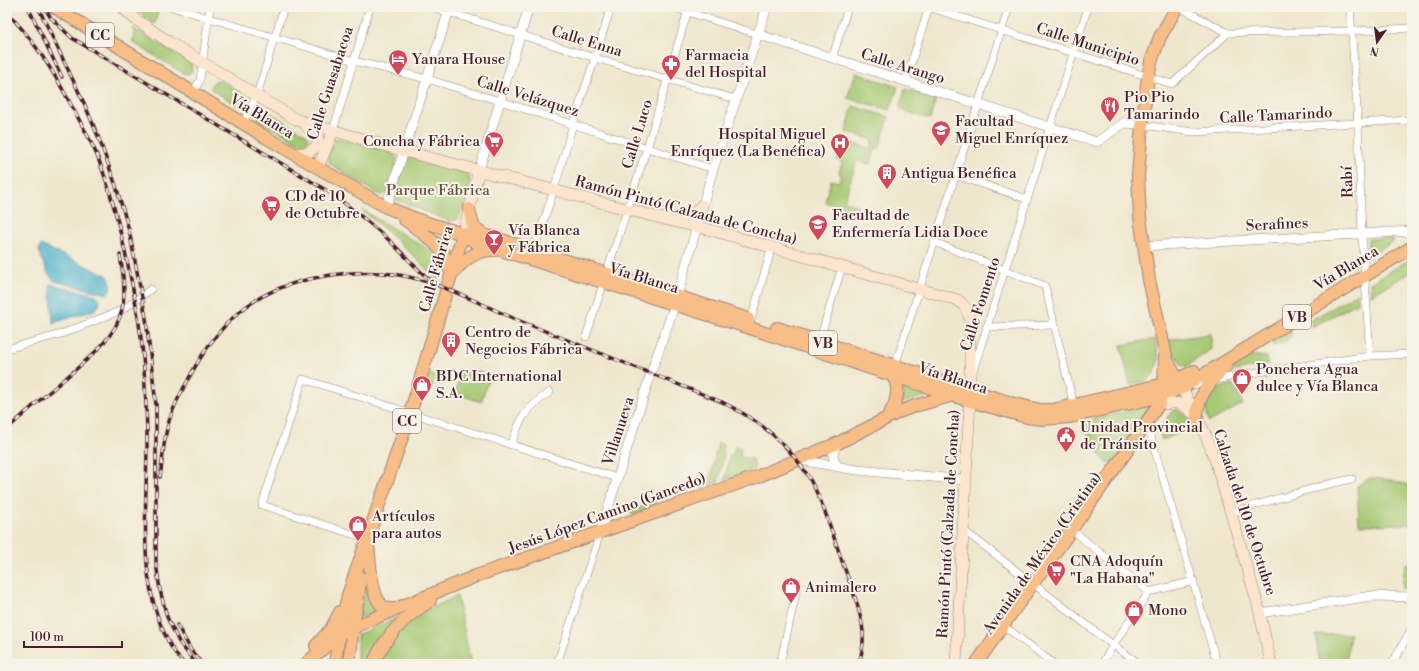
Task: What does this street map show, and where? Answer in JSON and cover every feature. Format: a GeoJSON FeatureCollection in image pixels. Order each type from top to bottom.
{"type":"FeatureCollection","features":[{"type":"Feature","properties":{"kind":"main road","name":"Vía Blanca"},"geometry":{"type":"LineString","coordinates":[[54,7],[193,93],[318,168],[389,208],[424,222],[463,234],[475,242],[502,251],[605,278],[893,370],[1040,410],[1053,410],[1164,394]]}},
{"type":"Feature","properties":{"kind":"main road","name":"Ramón Pintó (Calzada de Concha)"},"geometry":{"type":"LineString","coordinates":[[122,7],[140,23],[202,63],[298,120],[404,151],[696,226],[958,300],[968,310],[971,335],[970,391],[956,664]]}},
{"type":"Feature","properties":{"kind":"main road","name":"Calzada del 10 de Octubre"},"geometry":{"type":"LineString","coordinates":[[1178,7],[1160,38],[1153,56],[1148,77],[1138,176],[1138,201],[1143,246],[1165,352],[1178,386],[1197,419],[1210,446],[1260,613],[1271,664]]}},
{"type":"Feature","properties":{"kind":"main road"},"geometry":{"type":"LineString","coordinates":[[298,120],[314,131],[318,135],[319,139]]}},
{"type":"Feature","properties":{"kind":"main road"},"geometry":{"type":"LineString","coordinates":[[295,154],[308,153],[318,145],[320,127]]}},
{"type":"Feature","properties":{"kind":"main road","name":"Calle Guasabacoa"},"geometry":{"type":"LineString","coordinates":[[318,168],[333,131]]}},
{"type":"Feature","properties":{"kind":"main road","name":"Calle Fábrica"},"geometry":{"type":"LineString","coordinates":[[339,634],[348,595],[410,414],[463,234],[479,170]]}},
{"type":"Feature","properties":{"kind":"main road"},"geometry":{"type":"LineString","coordinates":[[672,221],[689,219],[702,205]]}},
{"type":"Feature","properties":{"kind":"main road"},"geometry":{"type":"LineString","coordinates":[[389,208],[427,236],[442,250],[449,264],[451,275]]}},
{"type":"Feature","properties":{"kind":"main road"},"geometry":{"type":"LineString","coordinates":[[469,209],[473,226],[483,234]]}},
{"type":"Feature","properties":{"kind":"main road","name":"Vía Blanca"},"geometry":{"type":"LineString","coordinates":[[463,234],[483,234],[534,250],[605,278]]}},
{"type":"Feature","properties":{"kind":"main road","name":"Vía Blanca"},"geometry":{"type":"LineString","coordinates":[[970,391],[1011,414],[1041,419],[1070,416],[1164,394],[1241,351],[1364,272],[1412,238]]}},
{"type":"Feature","properties":{"kind":"main road","name":"Vía Blanca"},"geometry":{"type":"LineString","coordinates":[[1178,386],[1189,374],[1364,272],[1412,247]]}},
{"type":"Feature","properties":{"kind":"main road"},"geometry":{"type":"LineString","coordinates":[[451,275],[464,261],[475,254],[489,250],[502,251]]}},
{"type":"Feature","properties":{"kind":"main road","name":"Vía Blanca"},"geometry":{"type":"LineString","coordinates":[[676,300],[751,320],[819,342],[953,395]]}},
{"type":"Feature","properties":{"kind":"main road"},"geometry":{"type":"LineString","coordinates":[[1197,419],[1199,400],[1212,380],[1241,351]]}},
{"type":"Feature","properties":{"kind":"main road","name":"Calzada del 10 de Octubre"},"geometry":{"type":"LineString","coordinates":[[1164,394],[1165,352]]}},
{"type":"Feature","properties":{"kind":"main road"},"geometry":{"type":"LineString","coordinates":[[888,417],[897,394],[897,384],[893,370]]}},
{"type":"Feature","properties":{"kind":"main road","name":"Avenida de México (Cristina)"},"geometry":{"type":"LineString","coordinates":[[1074,532],[1155,410],[1164,394],[1178,386]]}},
{"type":"Feature","properties":{"kind":"main road"},"geometry":{"type":"LineString","coordinates":[[926,403],[970,391]]}},
{"type":"Feature","properties":{"kind":"main road"},"geometry":{"type":"LineString","coordinates":[[926,403],[948,401],[970,391]]}},
{"type":"Feature","properties":{"kind":"main road"},"geometry":{"type":"LineString","coordinates":[[1164,394],[1173,402],[1180,404],[1191,411],[1197,419]]}},
{"type":"Feature","properties":{"kind":"main road","name":"Avenida de México (Cristina)"},"geometry":{"type":"LineString","coordinates":[[983,664],[1005,628],[1035,585],[1150,430],[1164,394]]}},
{"type":"Feature","properties":{"kind":"main road","name":"Jesús López Camino (Gancedo)"},"geometry":{"type":"LineString","coordinates":[[306,664],[339,634],[392,610],[468,579],[745,482],[838,443],[906,408],[926,403]]}},
{"type":"Feature","properties":{"kind":"main road"},"geometry":{"type":"LineString","coordinates":[[368,539],[371,578],[377,599],[383,607],[392,610]]}},
{"type":"Feature","properties":{"kind":"main road","name":"Calle Fábrica"},"geometry":{"type":"LineString","coordinates":[[353,627],[368,539]]}},
{"type":"Feature","properties":{"kind":"main road"},"geometry":{"type":"LineString","coordinates":[[373,664],[380,648],[388,636],[409,615],[468,579]]}},
{"type":"Feature","properties":{"kind":"main road"},"geometry":{"type":"LineString","coordinates":[[301,664],[331,629],[348,595]]}},
{"type":"Feature","properties":{"kind":"main road","name":"CC"},"geometry":{"type":"LineString","coordinates":[[349,664],[353,627]]}},
{"type":"Feature","properties":{"kind":"main road","name":"Avenida de México (Cristina)"},"geometry":{"type":"LineString","coordinates":[[976,664],[1005,628]]}},
{"type":"Feature","properties":{"kind":"main road","name":"CC"},"geometry":{"type":"LineString","coordinates":[[335,664],[339,634]]}},
{"type":"Feature","properties":{"kind":"street","name":"Calle Velázquez"},"geometry":{"type":"LineString","coordinates":[[172,7],[354,61],[427,79],[712,169]]}},
{"type":"Feature","properties":{"kind":"street"},"geometry":{"type":"LineString","coordinates":[[193,93],[200,80],[210,7]]}},
{"type":"Feature","properties":{"kind":"street"},"geometry":{"type":"LineString","coordinates":[[243,122],[257,95],[284,7]]}},
{"type":"Feature","properties":{"kind":"street","name":"Calle Guasabacoa"},"geometry":{"type":"LineString","coordinates":[[333,131],[370,7]]}},
{"type":"Feature","properties":{"kind":"street","name":"Calle Enna"},"geometry":{"type":"LineString","coordinates":[[432,7],[449,9],[596,58],[735,99]]}},
{"type":"Feature","properties":{"kind":"street","name":"Calle Fábrica"},"geometry":{"type":"LineString","coordinates":[[479,170],[530,7]]}},
{"type":"Feature","properties":{"kind":"street"},"geometry":{"type":"LineString","coordinates":[[534,250],[611,7]]}},
{"type":"Feature","properties":{"kind":"street","name":"Calle Arango"},"geometry":{"type":"LineString","coordinates":[[672,7],[688,10],[832,59],[906,80],[1097,142],[1145,108]]}},
{"type":"Feature","properties":{"kind":"street","name":"Villanueva"},"geometry":{"type":"LineString","coordinates":[[557,664],[676,300],[712,169],[766,7]]}},
{"type":"Feature","properties":{"kind":"street"},"geometry":{"type":"LineString","coordinates":[[832,59],[848,7]]}},
{"type":"Feature","properties":{"kind":"street"},"geometry":{"type":"LineString","coordinates":[[906,80],[929,7]]}},
{"type":"Feature","properties":{"kind":"street","name":"Calle Municipio"},"geometry":{"type":"LineString","coordinates":[[929,7],[1172,84],[1228,33]]}},
{"type":"Feature","properties":{"kind":"street"},"geometry":{"type":"LineString","coordinates":[[893,370],[1009,7]]}},
{"type":"Feature","properties":{"kind":"street","name":"Calle Fomento"},"geometry":{"type":"LineString","coordinates":[[970,391],[986,327],[1088,7]]}},
{"type":"Feature","properties":{"kind":"street"},"geometry":{"type":"LineString","coordinates":[[1178,7],[1228,33],[1352,31],[1412,28]]}},
{"type":"Feature","properties":{"kind":"street","name":"Rabí"},"geometry":{"type":"LineString","coordinates":[[1350,7],[1358,124],[1362,234],[1370,356]]}},
{"type":"Feature","properties":{"kind":"street"},"geometry":{"type":"LineString","coordinates":[[389,208],[404,151],[449,9]]}},
{"type":"Feature","properties":{"kind":"street","name":"Calle Luco"},"geometry":{"type":"LineString","coordinates":[[586,337],[647,148],[688,10]]}},
{"type":"Feature","properties":{"kind":"street","name":"Calle Tamarindo"},"geometry":{"type":"LineString","coordinates":[[1142,125],[1194,132],[1412,120]]}},
{"type":"Feature","properties":{"kind":"street"},"geometry":{"type":"LineString","coordinates":[[1123,124],[1142,125]]}},
{"type":"Feature","properties":{"kind":"street"},"geometry":{"type":"LineString","coordinates":[[955,175],[1027,199]]}},
{"type":"Feature","properties":{"kind":"street","name":"Serafines"},"geometry":{"type":"LineString","coordinates":[[1143,246],[1412,231]]}},
{"type":"Feature","properties":{"kind":"street"},"geometry":{"type":"LineString","coordinates":[[934,242],[1044,286],[1074,406]]}},
{"type":"Feature","properties":{"kind":"street"},"geometry":{"type":"LineString","coordinates":[[751,320],[772,248]]}},
{"type":"Feature","properties":{"kind":"street"},"geometry":{"type":"LineString","coordinates":[[819,342],[842,268]]}},
{"type":"Feature","properties":{"kind":"street"},"geometry":{"type":"LineString","coordinates":[[7,349],[61,334],[122,310],[151,289]]}},
{"type":"Feature","properties":{"kind":"street"},"geometry":{"type":"LineString","coordinates":[[986,327],[1054,325]]}},
{"type":"Feature","properties":{"kind":"street"},"geometry":{"type":"LineString","coordinates":[[1178,386],[1239,375],[1370,356],[1412,354]]}},
{"type":"Feature","properties":{"kind":"street"},"geometry":{"type":"LineString","coordinates":[[368,539],[262,505],[303,379],[410,414],[617,478]]}},
{"type":"Feature","properties":{"kind":"street"},"geometry":{"type":"LineString","coordinates":[[511,445],[517,427],[523,416],[535,402],[550,392]]}},
{"type":"Feature","properties":{"kind":"street"},"geometry":{"type":"LineString","coordinates":[[1150,430],[1217,664]]}},
{"type":"Feature","properties":{"kind":"street"},"geometry":{"type":"LineString","coordinates":[[838,443],[833,453],[833,459],[838,467]]}},
{"type":"Feature","properties":{"kind":"street"},"geometry":{"type":"LineString","coordinates":[[800,460],[838,467],[965,480]]}},
{"type":"Feature","properties":{"kind":"street"},"geometry":{"type":"LineString","coordinates":[[1252,506],[1325,485],[1352,479]]}},
{"type":"Feature","properties":{"kind":"street"},"geometry":{"type":"LineString","coordinates":[[1231,512],[1244,509]]}},
{"type":"Feature","properties":{"kind":"street"},"geometry":{"type":"LineString","coordinates":[[962,529],[1140,664]]}},
{"type":"Feature","properties":{"kind":"street"},"geometry":{"type":"LineString","coordinates":[[1074,532],[1149,592]]}},
{"type":"Feature","properties":{"kind":"street"},"geometry":{"type":"LineString","coordinates":[[1102,664],[1149,592],[1194,581]]}},
{"type":"Feature","properties":{"kind":"street"},"geometry":{"type":"LineString","coordinates":[[780,664],[796,593]]}},
{"type":"Feature","properties":{"kind":"street"},"geometry":{"type":"LineString","coordinates":[[1260,613],[1372,596],[1412,597]]}},
{"type":"Feature","properties":{"kind":"street"},"geometry":{"type":"LineString","coordinates":[[1005,628],[1054,664]]}},
{"type":"Feature","properties":{"kind":"street"},"geometry":{"type":"LineString","coordinates":[[1392,664],[1412,628]]}},
{"type":"Feature","properties":{"kind":"green space"},"geometry":{"type":"Polygon","coordinates":[[[133,7],[159,7],[155,24],[133,7]]]}},
{"type":"Feature","properties":{"kind":"green space"},"geometry":{"type":"Polygon","coordinates":[[[133,28],[191,63],[192,71],[185,74],[132,42],[135,35],[133,28]]]}},
{"type":"Feature","properties":{"kind":"green space"},"geometry":{"type":"Polygon","coordinates":[[[856,73],[898,87],[890,110],[847,98],[856,73]]]}},
{"type":"Feature","properties":{"kind":"green space"},"geometry":{"type":"Polygon","coordinates":[[[219,80],[243,94],[246,99],[244,104],[241,106],[237,105],[212,90],[211,86],[213,82],[219,80]]]}},
{"type":"Feature","properties":{"kind":"green space"},"geometry":{"type":"Polygon","coordinates":[[[905,89],[936,99],[930,119],[903,111],[900,106],[905,89]]]}},
{"type":"Feature","properties":{"kind":"green space"},"geometry":{"type":"Polygon","coordinates":[[[853,106],[889,117],[879,149],[871,147],[873,140],[846,132],[853,106]]]}},
{"type":"Feature","properties":{"kind":"green space"},"geometry":{"type":"Polygon","coordinates":[[[260,110],[264,110],[306,134],[308,141],[300,144],[258,119],[257,114],[260,110]]]}},
{"type":"Feature","properties":{"kind":"green space","name":"Parque Fábrica"},"geometry":{"type":"Polygon","coordinates":[[[339,138],[394,153],[397,159],[388,192],[382,195],[376,193],[330,164],[328,158],[335,139],[339,138]]]}},
{"type":"Feature","properties":{"kind":"green space"},"geometry":{"type":"Polygon","coordinates":[[[843,140],[875,150],[870,164],[857,160],[844,201],[857,206],[856,212],[825,202],[831,180],[839,182],[841,174],[839,173],[842,162],[837,160],[843,140]]]}},
{"type":"Feature","properties":{"kind":"green space","name":"Parque Fábrica"},"geometry":{"type":"Polygon","coordinates":[[[408,156],[465,172],[468,175],[469,181],[467,193],[461,212],[456,220],[450,221],[396,200],[395,197],[405,160],[408,156]]]}},
{"type":"Feature","properties":{"kind":"green space"},"geometry":{"type":"Polygon","coordinates":[[[362,210],[431,251],[437,258],[439,264],[439,281],[395,238],[362,210]]]}},
{"type":"Feature","properties":{"kind":"green space"},"geometry":{"type":"Polygon","coordinates":[[[426,232],[454,242],[451,256],[426,232]]]}},
{"type":"Feature","properties":{"kind":"green space"},"geometry":{"type":"Polygon","coordinates":[[[1392,238],[1394,241],[1368,256],[1368,239],[1392,238]]]}},
{"type":"Feature","properties":{"kind":"green space"},"geometry":{"type":"Polygon","coordinates":[[[1412,258],[1412,272],[1371,295],[1370,283],[1412,258]]]}},
{"type":"Feature","properties":{"kind":"green space"},"geometry":{"type":"Polygon","coordinates":[[[1357,293],[1357,303],[1312,327],[1311,320],[1357,293]]]}},
{"type":"Feature","properties":{"kind":"green space"},"geometry":{"type":"Polygon","coordinates":[[[1290,331],[1292,333],[1291,336],[1287,340],[1279,345],[1273,346],[1273,341],[1290,331]]]}},
{"type":"Feature","properties":{"kind":"green space"},"geometry":{"type":"Polygon","coordinates":[[[1211,334],[1211,349],[1186,367],[1181,364],[1167,340],[1211,334]]]}},
{"type":"Feature","properties":{"kind":"green space"},"geometry":{"type":"Polygon","coordinates":[[[1155,339],[1159,359],[1153,375],[1147,381],[1130,385],[1121,345],[1155,339]]]}},
{"type":"Feature","properties":{"kind":"green space"},"geometry":{"type":"Polygon","coordinates":[[[1250,355],[1267,357],[1268,364],[1233,371],[1233,367],[1250,355]]]}},
{"type":"Feature","properties":{"kind":"green space"},"geometry":{"type":"Polygon","coordinates":[[[462,370],[475,373],[476,371],[490,375],[481,402],[455,393],[462,370]]]}},
{"type":"Feature","properties":{"kind":"green space"},"geometry":{"type":"Polygon","coordinates":[[[430,374],[444,379],[443,384],[437,383],[432,386],[426,384],[430,374]]]}},
{"type":"Feature","properties":{"kind":"green space"},"geometry":{"type":"Polygon","coordinates":[[[1232,384],[1243,404],[1209,422],[1207,408],[1210,397],[1219,389],[1232,384]]]}},
{"type":"Feature","properties":{"kind":"green space"},"geometry":{"type":"Polygon","coordinates":[[[903,386],[931,395],[901,403],[903,386]]]}},
{"type":"Feature","properties":{"kind":"green space"},"geometry":{"type":"Polygon","coordinates":[[[1151,405],[1113,461],[1107,462],[1104,460],[1084,426],[1086,421],[1151,405]]]}},
{"type":"Feature","properties":{"kind":"green space"},"geometry":{"type":"Polygon","coordinates":[[[1176,409],[1189,418],[1195,427],[1162,440],[1159,430],[1172,411],[1176,409]]]}},
{"type":"Feature","properties":{"kind":"green space"},"geometry":{"type":"Polygon","coordinates":[[[718,443],[724,445],[722,453],[724,454],[718,482],[701,489],[699,485],[710,481],[718,443]]]}},
{"type":"Feature","properties":{"kind":"green space"},"geometry":{"type":"Polygon","coordinates":[[[735,447],[741,448],[740,457],[752,459],[755,468],[725,480],[730,455],[733,455],[735,447]]]}},
{"type":"Feature","properties":{"kind":"green space"},"geometry":{"type":"Polygon","coordinates":[[[1370,478],[1391,480],[1412,486],[1412,522],[1408,524],[1360,525],[1357,486],[1370,478]]]}},
{"type":"Feature","properties":{"kind":"green space"},"geometry":{"type":"Polygon","coordinates":[[[656,501],[653,507],[633,515],[629,512],[656,501]]]}},
{"type":"Feature","properties":{"kind":"green space"},"geometry":{"type":"Polygon","coordinates":[[[1405,565],[1412,565],[1412,590],[1402,589],[1405,565]]]}},
{"type":"Feature","properties":{"kind":"green space"},"geometry":{"type":"Polygon","coordinates":[[[368,574],[383,610],[359,618],[368,574]]]}},
{"type":"Feature","properties":{"kind":"green space"},"geometry":{"type":"Polygon","coordinates":[[[457,596],[471,664],[379,664],[399,632],[425,611],[457,596]]]}},
{"type":"Feature","properties":{"kind":"green space"},"geometry":{"type":"Polygon","coordinates":[[[405,614],[369,664],[357,664],[357,635],[405,614]]]}},
{"type":"Feature","properties":{"kind":"green space"},"geometry":{"type":"Polygon","coordinates":[[[1350,634],[1346,662],[1319,662],[1316,635],[1350,634]]]}},
{"type":"Feature","properties":{"kind":"water"},"geometry":{"type":"Polygon","coordinates":[[[41,245],[108,276],[111,285],[109,292],[107,294],[54,281],[43,262],[39,249],[41,245]]]}},
{"type":"Feature","properties":{"kind":"water"},"geometry":{"type":"Polygon","coordinates":[[[50,284],[96,295],[100,300],[99,306],[95,310],[53,323],[50,284]]]}},
{"type":"Feature","properties":{"kind":"railway"},"geometry":{"type":"LineString","coordinates":[[28,7],[62,77]]}},
{"type":"Feature","properties":{"kind":"railway"},"geometry":{"type":"LineString","coordinates":[[38,7],[84,103],[98,136],[116,186],[129,230],[146,318],[156,405],[156,563],[160,590],[167,617],[179,642],[196,664]]}},
{"type":"Feature","properties":{"kind":"railway"},"geometry":{"type":"LineString","coordinates":[[44,7],[51,18],[72,38],[334,195],[390,241],[433,282]]}},
{"type":"Feature","properties":{"kind":"railway"},"geometry":{"type":"LineString","coordinates":[[7,13],[34,43],[63,89],[96,153],[115,209],[134,294],[143,357],[147,432],[145,512],[147,565],[151,591],[158,617],[168,641],[184,664]]}},
{"type":"Feature","properties":{"kind":"railway"},"geometry":{"type":"LineString","coordinates":[[7,429],[94,354],[112,333],[122,310],[124,296],[124,282],[120,255]]}},
{"type":"Feature","properties":{"kind":"railway"},"geometry":{"type":"LineString","coordinates":[[160,477],[166,431],[179,396],[208,346],[235,315],[245,307],[271,292],[304,280],[322,276],[376,273],[393,274],[425,281],[456,292],[515,319],[722,402],[753,420],[771,433],[780,441],[804,470],[812,482],[824,508],[860,613],[863,639],[859,664]]}},
{"type":"Feature","properties":{"kind":"railway"},"geometry":{"type":"LineString","coordinates":[[177,625],[191,650],[202,664]]}},
{"type":"Feature","properties":{"kind":"place","name":"Yanara House"},"geometry":{"type":"Point","coordinates":[398,76]}},
{"type":"Feature","properties":{"kind":"place","name":"Farmacia del Hospital"},"geometry":{"type":"Point","coordinates":[671,81]}},
{"type":"Feature","properties":{"kind":"place","name":"Pio Pio Tamarindo"},"geometry":{"type":"Point","coordinates":[1110,123]}},
{"type":"Feature","properties":{"kind":"place","name":"Facultad Miguel Enríquez"},"geometry":{"type":"Point","coordinates":[941,147]}},
{"type":"Feature","properties":{"kind":"place","name":"Concha y Fábrica"},"geometry":{"type":"Point","coordinates":[494,158]}},
{"type":"Feature","properties":{"kind":"place","name":"Hospital Miguel Enríquez (La Benéfica)"},"geometry":{"type":"Point","coordinates":[840,160]}},
{"type":"Feature","properties":{"kind":"place","name":"Antigua Benéfica"},"geometry":{"type":"Point","coordinates":[887,190]}},
{"type":"Feature","properties":{"kind":"place","name":"CD de 10 de Octubre"},"geometry":{"type":"Point","coordinates":[271,222]}},
{"type":"Feature","properties":{"kind":"place","name":"Facultad de Enfermería Lidia Doce"},"geometry":{"type":"Point","coordinates":[818,241]}},
{"type":"Feature","properties":{"kind":"place","name":"Vía Blanca y Fábrica"},"geometry":{"type":"Point","coordinates":[494,256]}},
{"type":"Feature","properties":{"kind":"place","name":"Centro de Negocios Fábrica"},"geometry":{"type":"Point","coordinates":[451,358]}},
{"type":"Feature","properties":{"kind":"place","name":"Ponchera Agua dulce y Vía Blanca"},"geometry":{"type":"Point","coordinates":[1242,395]}},
{"type":"Feature","properties":{"kind":"place","name":"BDC International S.A."},"geometry":{"type":"Point","coordinates":[422,402]}},
{"type":"Feature","properties":{"kind":"place","name":"Unidad Provincial de Tránsito"},"geometry":{"type":"Point","coordinates":[1066,453]}},
{"type":"Feature","properties":{"kind":"place","name":"Artículos para autos"},"geometry":{"type":"Point","coordinates":[358,542]}},
{"type":"Feature","properties":{"kind":"place","name":"CNA Adoquín \"La Habana\""},"geometry":{"type":"Point","coordinates":[1056,587]}},
{"type":"Feature","properties":{"kind":"place","name":"Animalero"},"geometry":{"type":"Point","coordinates":[791,604]}},
{"type":"Feature","properties":{"kind":"place","name":"Mono"},"geometry":{"type":"Point","coordinates":[1134,627]}}]}
